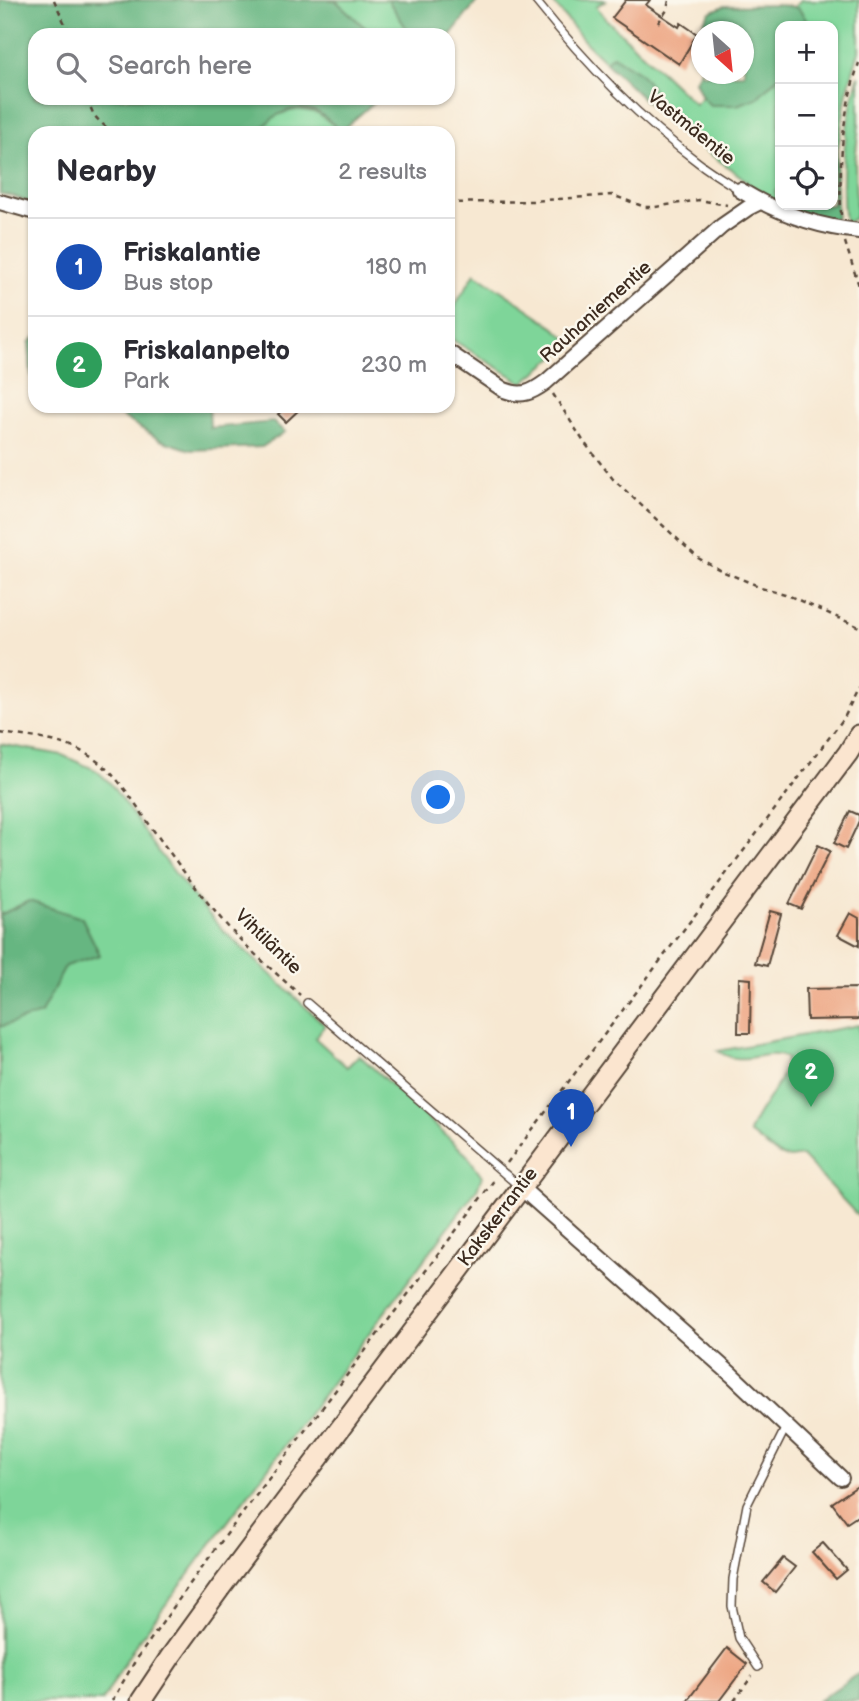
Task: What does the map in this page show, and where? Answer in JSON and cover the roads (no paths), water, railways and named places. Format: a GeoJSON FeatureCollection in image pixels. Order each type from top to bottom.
{"type":"FeatureCollection","features":[{"type":"Feature","properties":{"kind":"main road","name":"Kakskerrantie"},"geometry":{"type":"LineString","coordinates":[[141,1701],[221,1587],[859,735]]}},
{"type":"Feature","properties":{"kind":"street","name":"Vastmäentie"},"geometry":{"type":"LineString","coordinates":[[740,190],[754,205],[831,227],[859,231]]}},
{"type":"Feature","properties":{"kind":"street"},"geometry":{"type":"LineString","coordinates":[[0,202],[28,210]]}},
{"type":"Feature","properties":{"kind":"street","name":"Rauhaniementie"},"geometry":{"type":"LineString","coordinates":[[455,357],[504,390],[515,394],[527,393],[546,382],[722,226],[754,205]]}},
{"type":"Feature","properties":{"kind":"street"},"geometry":{"type":"LineString","coordinates":[[520,1187],[732,1375],[841,1478]]}},
{"type":"Feature","properties":{"kind":"lane","name":"Vastmäentie"},"geometry":{"type":"LineString","coordinates":[[534,0],[601,77],[658,130],[740,190]]}},
{"type":"Feature","properties":{"kind":"lane","name":"Vihtiläntie"},"geometry":{"type":"LineString","coordinates":[[307,1003],[520,1187]]}},
{"type":"Feature","properties":{"kind":"lane"},"geometry":{"type":"LineString","coordinates":[[758,1667],[739,1638],[732,1606],[733,1580],[747,1505],[787,1427]]}},
{"type":"Feature","properties":{"kind":"place","name":"Friskalanpelto"},"geometry":{"type":"Point","coordinates":[811,1107]}},
{"type":"Feature","properties":{"kind":"place","name":"Friskalantie"},"geometry":{"type":"Point","coordinates":[571,1147]}}]}
